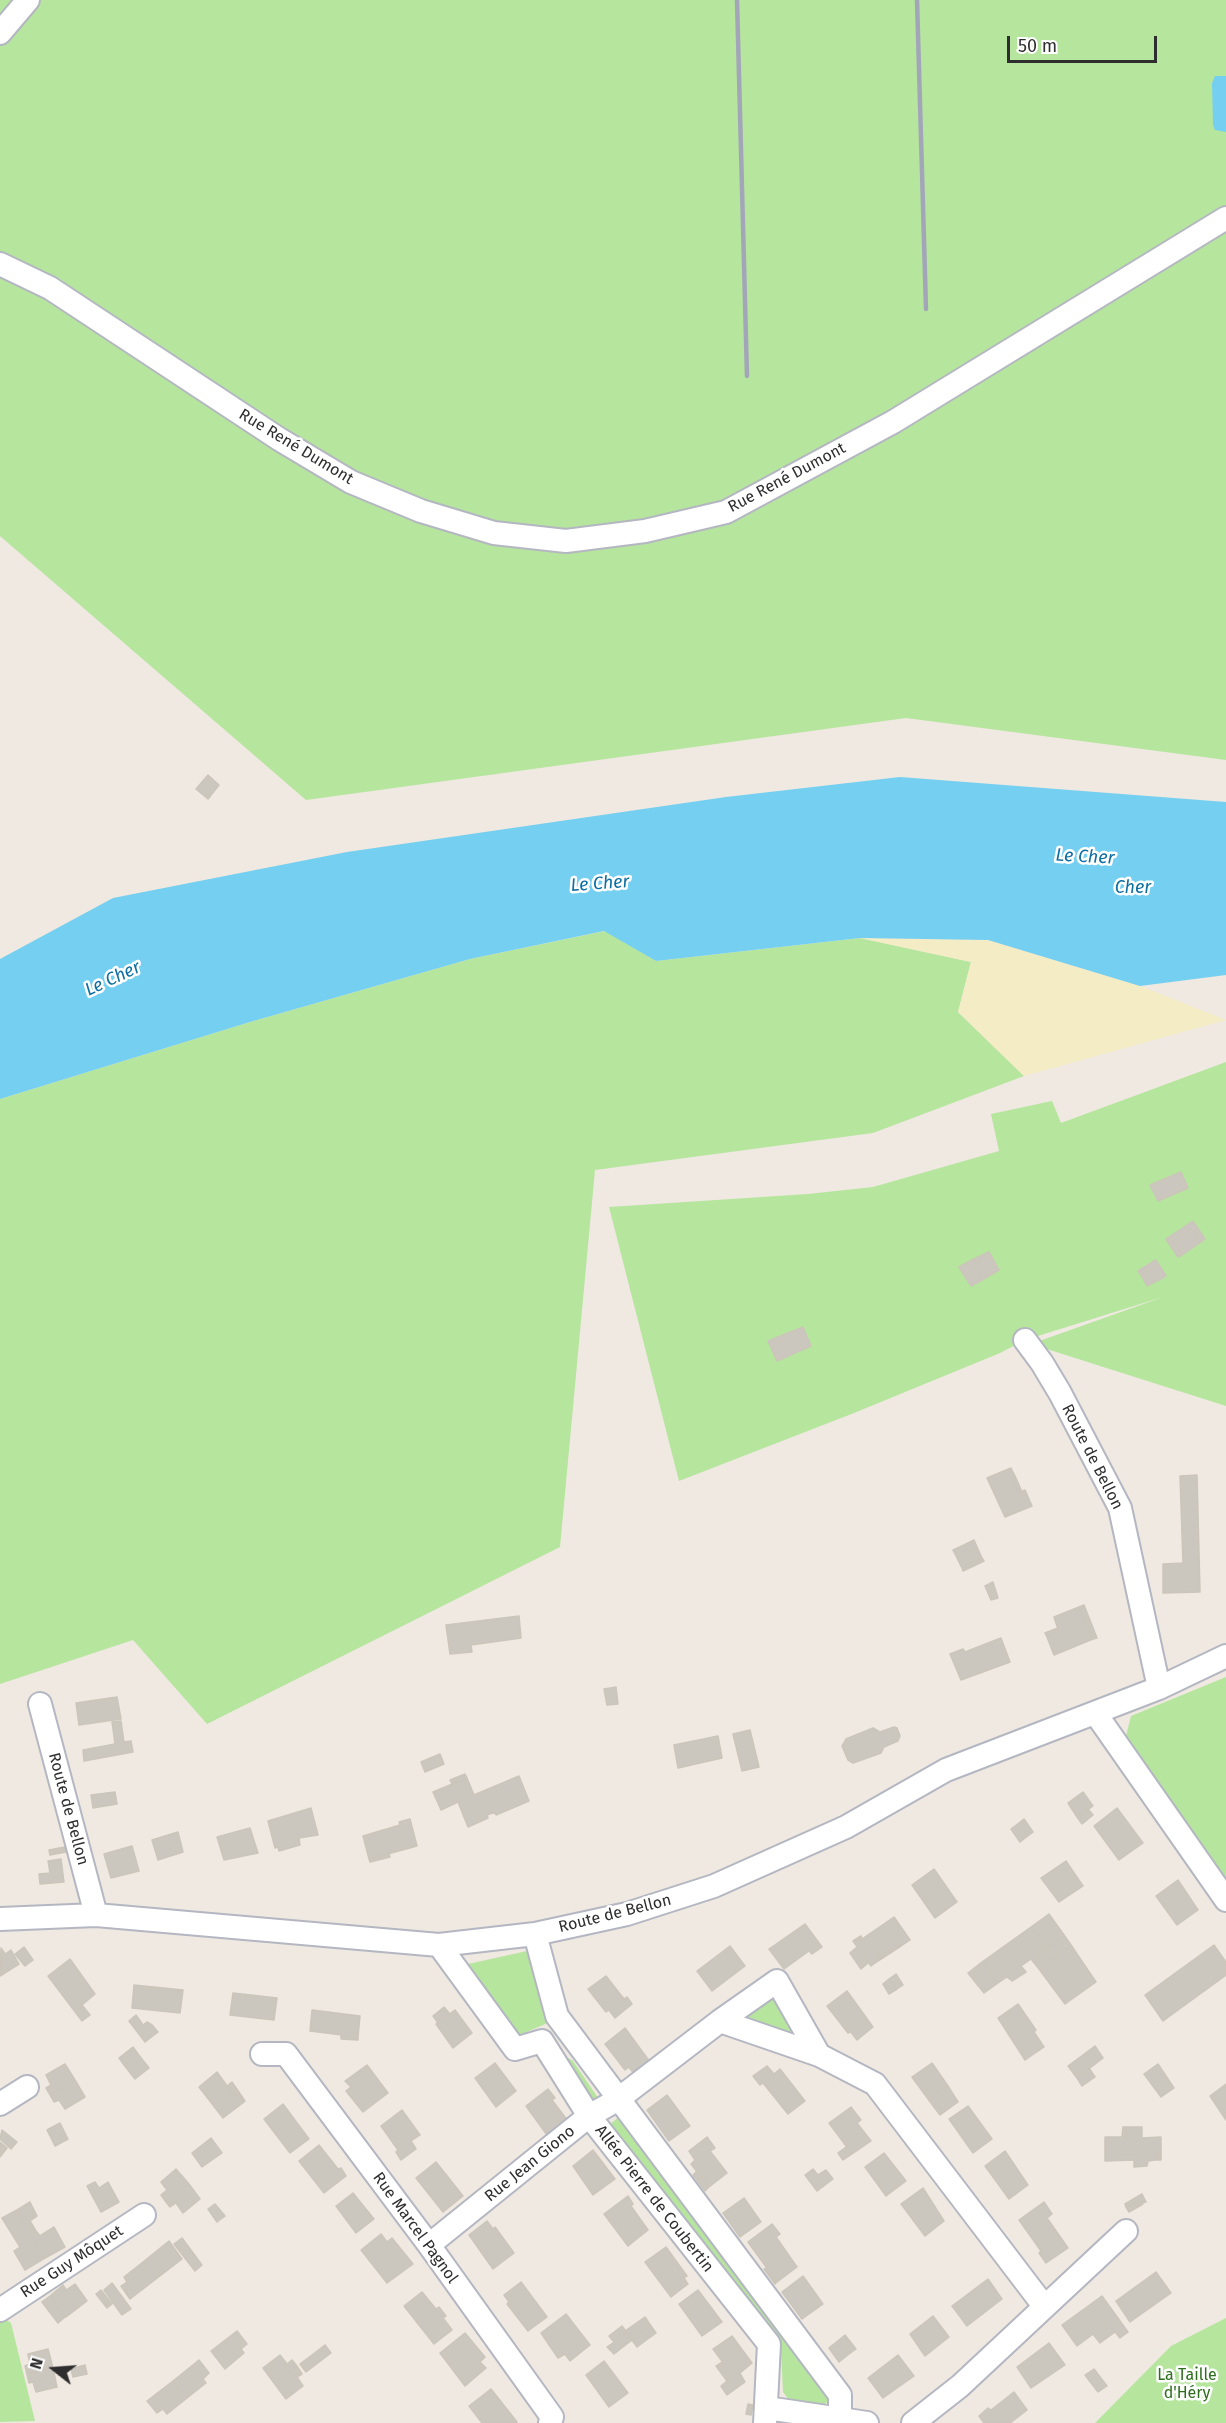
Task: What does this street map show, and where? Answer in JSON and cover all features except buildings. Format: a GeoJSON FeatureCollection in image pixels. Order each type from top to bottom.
{"type":"FeatureCollection","features":[{"type":"Feature","properties":{"kind":"street"},"geometry":{"type":"LineString","coordinates":[[0,33],[28,0]]}},
{"type":"Feature","properties":{"kind":"street","name":"Rue René Dumont"},"geometry":{"type":"LineString","coordinates":[[0,264],[50,288],[279,439],[351,482],[421,511],[494,533],[566,541],[645,531],[726,512],[893,423],[1226,218]]}},
{"type":"Feature","properties":{"kind":"street","name":"Route de Bellon"},"geometry":{"type":"LineString","coordinates":[[1025,1340],[1060,1393],[1120,1508],[1159,1688]]}},
{"type":"Feature","properties":{"kind":"street","name":"Route de Bellon"},"geometry":{"type":"LineString","coordinates":[[0,1919],[96,1915],[439,1945],[535,1934],[627,1914],[714,1886],[846,1827],[946,1770],[1096,1714],[1159,1688],[1226,1656]]}},
{"type":"Feature","properties":{"kind":"street","name":"Route de Bellon"},"geometry":{"type":"LineString","coordinates":[[40,1704],[96,1915]]}},
{"type":"Feature","properties":{"kind":"street"},"geometry":{"type":"LineString","coordinates":[[1096,1714],[1226,1900]]}},
{"type":"Feature","properties":{"kind":"street"},"geometry":{"type":"LineString","coordinates":[[535,1934],[556,2016],[840,2395],[840,2419]]}},
{"type":"Feature","properties":{"kind":"street"},"geometry":{"type":"LineString","coordinates":[[439,1945],[515,2049],[542,2042],[564,2026]]}},
{"type":"Feature","properties":{"kind":"street","name":"Rue Jean Giono"},"geometry":{"type":"LineString","coordinates":[[429,2245],[589,2116],[617,2100],[720,2021],[777,1981],[819,2055]]}},
{"type":"Feature","properties":{"kind":"street"},"geometry":{"type":"LineString","coordinates":[[720,2021],[819,2055],[875,2084],[1044,2306]]}},
{"type":"Feature","properties":{"kind":"street","name":"Allée Pierre de Coubertin"},"geometry":{"type":"LineString","coordinates":[[542,2042],[589,2116],[768,2344],[766,2415],[840,2419],[867,2423]]}},
{"type":"Feature","properties":{"kind":"street","name":"Rue Marcel Pagnol"},"geometry":{"type":"LineString","coordinates":[[262,2055],[286,2054],[429,2245],[552,2417],[550,2423]]}},
{"type":"Feature","properties":{"kind":"street"},"geometry":{"type":"LineString","coordinates":[[0,2104],[27,2087]]}},
{"type":"Feature","properties":{"kind":"street","name":"Rue Guy Môquet"},"geometry":{"type":"LineString","coordinates":[[0,2310],[144,2215]]}},
{"type":"Feature","properties":{"kind":"street"},"geometry":{"type":"LineString","coordinates":[[913,2423],[960,2386],[1126,2231]]}},
{"type":"Feature","properties":{"kind":"green space"},"geometry":{"type":"Polygon","coordinates":[[[0,0],[1226,0],[1226,760],[906,718],[306,800],[0,536],[0,0]]]}},
{"type":"Feature","properties":{"kind":"green space"},"geometry":{"type":"Polygon","coordinates":[[[605,931],[656,961],[860,938],[971,962],[958,1012],[1024,1076],[873,1133],[595,1170],[560,1547],[207,1724],[133,1640],[0,1684],[0,1099],[250,1022],[470,959],[605,931]]]}},
{"type":"Feature","properties":{"kind":"green space"},"geometry":{"type":"Polygon","coordinates":[[[1226,1062],[1226,1406],[1031,1344],[1163,1297],[1025,1340],[1000,1353],[854,1413],[679,1481],[609,1207],[808,1194],[873,1187],[999,1151],[991,1114],[1052,1101],[1061,1123],[1226,1062]]]}},
{"type":"Feature","properties":{"kind":"green space"},"geometry":{"type":"Polygon","coordinates":[[[1226,1677],[1226,1878],[1126,1736],[1131,1716],[1226,1677]]]}},
{"type":"Feature","properties":{"kind":"green space"},"geometry":{"type":"Polygon","coordinates":[[[527,1951],[550,2022],[517,2036],[465,1974],[468,1964],[527,1951]]]}},
{"type":"Feature","properties":{"kind":"green space"},"geometry":{"type":"Polygon","coordinates":[[[776,1995],[805,2041],[742,2017],[776,1995]]]}},
{"type":"Feature","properties":{"kind":"green space"},"geometry":{"type":"Polygon","coordinates":[[[565,2056],[573,2061],[598,2098],[594,2100],[586,2097],[562,2062],[565,2056]]]}},
{"type":"Feature","properties":{"kind":"green space"},"geometry":{"type":"Polygon","coordinates":[[[620,2116],[830,2399],[823,2406],[790,2401],[783,2392],[781,2350],[609,2125],[620,2116]]]}},
{"type":"Feature","properties":{"kind":"green space"},"geometry":{"type":"Polygon","coordinates":[[[4,2318],[11,2323],[35,2421],[0,2422],[0,2320],[4,2318]]]}},
{"type":"Feature","properties":{"kind":"green space","name":"La Taille d'Héry"},"geometry":{"type":"Polygon","coordinates":[[[1226,2318],[1226,2423],[1095,2423],[1171,2346],[1226,2318]]]}},
{"type":"Feature","properties":{"kind":"sand"},"geometry":{"type":"Polygon","coordinates":[[[860,938],[988,940],[1140,986],[1226,1020],[1024,1076],[958,1012],[971,962],[860,938]]]}},
{"type":"Feature","properties":{"kind":"water"},"geometry":{"type":"Polygon","coordinates":[[[1215,76],[1226,76],[1226,132],[1215,130],[1213,125],[1212,83],[1215,76]]]}},
{"type":"Feature","properties":{"kind":"water","name":"Cher"},"geometry":{"type":"Polygon","coordinates":[[[900,777],[1226,802],[1226,975],[1140,986],[988,940],[860,938],[656,961],[604,931],[470,959],[250,1022],[0,1099],[0,959],[113,898],[347,852],[726,797],[900,777]]]}},
{"type":"Feature","properties":{"kind":"railway"},"geometry":{"type":"LineString","coordinates":[[737,0],[747,376]]}},
{"type":"Feature","properties":{"kind":"railway"},"geometry":{"type":"LineString","coordinates":[[917,0],[926,309]]}},
{"type":"Feature","properties":{"kind":"water label","name":"Le Cher"},"geometry":{"type":"Point","coordinates":[1085,857]}},
{"type":"Feature","properties":{"kind":"water label","name":"Le Cher"},"geometry":{"type":"Point","coordinates":[600,884]}},
{"type":"Feature","properties":{"kind":"water label","name":"Le Cher"},"geometry":{"type":"Point","coordinates":[113,979]}}]}
